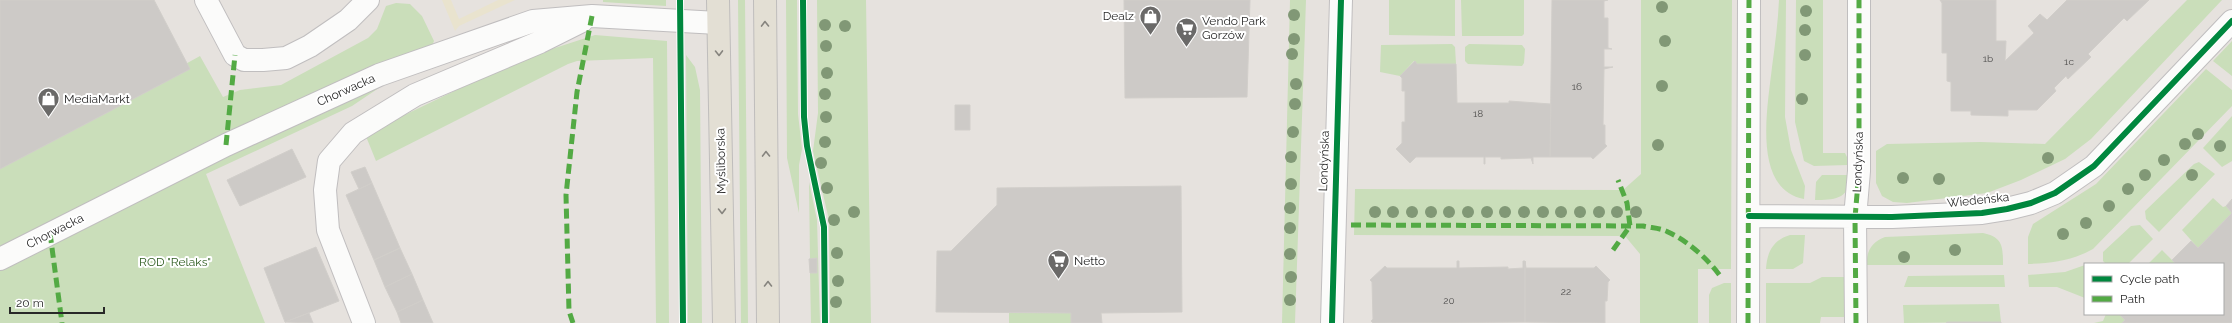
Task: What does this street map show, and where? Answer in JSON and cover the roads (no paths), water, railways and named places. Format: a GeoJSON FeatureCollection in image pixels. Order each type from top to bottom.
{"type":"FeatureCollection","features":[{"type":"Feature","properties":{"kind":"main road","name":"Myśliborska"},"geometry":{"type":"LineString","coordinates":[[718,0],[724,323]]}},
{"type":"Feature","properties":{"kind":"main road"},"geometry":{"type":"LineString","coordinates":[[764,0],[768,323]]}},
{"type":"Feature","properties":{"kind":"street"},"geometry":{"type":"LineString","coordinates":[[206,0],[235,55],[244,60],[263,60],[286,58],[310,46],[348,20],[368,0]]}},
{"type":"Feature","properties":{"kind":"street","name":"Londyńska"},"geometry":{"type":"LineString","coordinates":[[1332,323],[1341,0]]}},
{"type":"Feature","properties":{"kind":"street"},"geometry":{"type":"LineString","coordinates":[[1748,323],[1750,0]]}},
{"type":"Feature","properties":{"kind":"street","name":"Londyńska"},"geometry":{"type":"LineString","coordinates":[[1856,323],[1855,218],[1859,171],[1859,0]]}},
{"type":"Feature","properties":{"kind":"street"},"geometry":{"type":"LineString","coordinates":[[364,323],[328,230],[325,190],[329,161],[353,133],[415,95],[540,42],[594,8]]}},
{"type":"Feature","properties":{"kind":"street","name":"Chorwacka"},"geometry":{"type":"LineString","coordinates":[[0,259],[226,145],[379,75],[534,21],[594,8],[718,23]]}},
{"type":"Feature","properties":{"kind":"street","name":"Wiedeńska"},"geometry":{"type":"LineString","coordinates":[[1749,216],[1855,218],[1982,213],[2024,204],[2055,192],[2094,166],[2232,21]]}},
{"type":"Feature","properties":{"kind":"place","name":"Dealz"},"geometry":{"type":"Point","coordinates":[1150,36]}},
{"type":"Feature","properties":{"kind":"place","name":"Vendo Park Gorzów"},"geometry":{"type":"Point","coordinates":[1187,48]}},
{"type":"Feature","properties":{"kind":"place","name":"MediaMarkt"},"geometry":{"type":"Point","coordinates":[48,118]}},
{"type":"Feature","properties":{"kind":"place","name":"Netto"},"geometry":{"type":"Point","coordinates":[1059,280]}},
{"type":"Feature","properties":{"kind":"park label","name":"ROD \"Relaks\""},"geometry":{"type":"Point","coordinates":[175,262]}}]}
